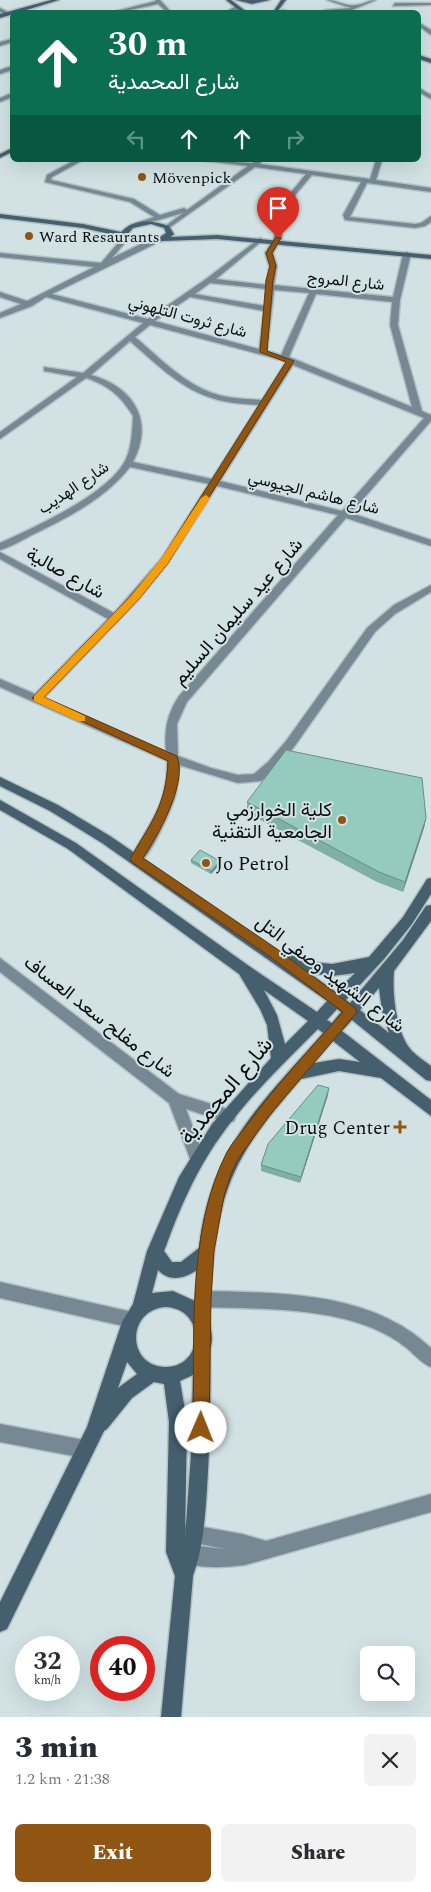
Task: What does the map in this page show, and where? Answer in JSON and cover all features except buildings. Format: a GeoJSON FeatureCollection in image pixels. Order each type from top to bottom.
{"type":"FeatureCollection","features":[{"type":"Feature","properties":{"kind":"street"},"geometry":{"type":"LineString","coordinates":[[22,10],[57,0]]}},
{"type":"Feature","properties":{"kind":"street"},"geometry":{"type":"LineString","coordinates":[[228,0],[238,10]]}},
{"type":"Feature","properties":{"kind":"street"},"geometry":{"type":"LineString","coordinates":[[236,0],[252,3],[271,3]]}},
{"type":"Feature","properties":{"kind":"street"},"geometry":{"type":"LineString","coordinates":[[236,0],[248,10]]}},
{"type":"Feature","properties":{"kind":"street"},"geometry":{"type":"LineString","coordinates":[[329,0],[354,7]]}},
{"type":"Feature","properties":{"kind":"street"},"geometry":{"type":"LineString","coordinates":[[346,10],[374,0]]}},
{"type":"Feature","properties":{"kind":"street"},"geometry":{"type":"LineString","coordinates":[[387,0],[401,10]]}},
{"type":"Feature","properties":{"kind":"street"},"geometry":{"type":"LineString","coordinates":[[124,10],[158,1],[167,10]]}},
{"type":"Feature","properties":{"kind":"street"},"geometry":{"type":"LineString","coordinates":[[395,5],[431,4]]}},
{"type":"Feature","properties":{"kind":"street"},"geometry":{"type":"LineString","coordinates":[[76,162],[49,176],[47,181],[132,200],[159,217]]}},
{"type":"Feature","properties":{"kind":"street"},"geometry":{"type":"LineString","coordinates":[[239,162],[258,163],[310,174],[431,190]]}},
{"type":"Feature","properties":{"kind":"street"},"geometry":{"type":"LineString","coordinates":[[378,162],[369,182],[346,215],[346,219],[415,226],[423,225],[431,218]]}},
{"type":"Feature","properties":{"kind":"street"},"geometry":{"type":"LineString","coordinates":[[167,228],[192,208],[258,163]]}},
{"type":"Feature","properties":{"kind":"street"},"geometry":{"type":"LineString","coordinates":[[277,213],[310,174]]}},
{"type":"Feature","properties":{"kind":"street"},"geometry":{"type":"LineString","coordinates":[[83,226],[131,226],[192,208]]}},
{"type":"Feature","properties":{"kind":"street"},"geometry":{"type":"LineString","coordinates":[[0,216],[83,226],[126,236],[142,242],[152,242]]}},
{"type":"Feature","properties":{"kind":"street"},"geometry":{"type":"LineString","coordinates":[[141,223],[160,224],[167,228],[216,236],[431,256]]}},
{"type":"Feature","properties":{"kind":"street"},"geometry":{"type":"LineString","coordinates":[[126,236],[124,232],[131,226]]}},
{"type":"Feature","properties":{"kind":"street"},"geometry":{"type":"LineString","coordinates":[[263,352],[269,287],[273,266],[269,253],[276,241],[278,226]]}},
{"type":"Feature","properties":{"kind":"street"},"geometry":{"type":"LineString","coordinates":[[164,239],[170,234],[167,228]]}},
{"type":"Feature","properties":{"kind":"street"},"geometry":{"type":"LineString","coordinates":[[101,264],[126,236]]}},
{"type":"Feature","properties":{"kind":"street"},"geometry":{"type":"LineString","coordinates":[[0,316],[29,304],[101,264],[152,242],[164,239],[216,236]]}},
{"type":"Feature","properties":{"kind":"street"},"geometry":{"type":"LineString","coordinates":[[0,436],[86,375],[149,322],[189,296],[260,240]]}},
{"type":"Feature","properties":{"kind":"street"},"geometry":{"type":"LineString","coordinates":[[396,300],[408,254]]}},
{"type":"Feature","properties":{"kind":"street"},"geometry":{"type":"LineString","coordinates":[[0,255],[101,264]]}},
{"type":"Feature","properties":{"kind":"street"},"geometry":{"type":"LineString","coordinates":[[70,262],[87,272]]}},
{"type":"Feature","properties":{"kind":"street","name":"شارع المروج"},"geometry":{"type":"LineString","coordinates":[[209,281],[396,300],[395,334],[405,360],[418,412]]}},
{"type":"Feature","properties":{"kind":"street"},"geometry":{"type":"LineString","coordinates":[[38,698],[116,618],[165,561],[264,403],[287,360],[314,291]]}},
{"type":"Feature","properties":{"kind":"street"},"geometry":{"type":"LineString","coordinates":[[0,294],[29,304]]}},
{"type":"Feature","properties":{"kind":"street","name":"شارع ثروت التلهوني"},"geometry":{"type":"LineString","coordinates":[[46,295],[263,352],[430,417]]}},
{"type":"Feature","properties":{"kind":"street"},"geometry":{"type":"LineString","coordinates":[[189,296],[268,309]]}},
{"type":"Feature","properties":{"kind":"street"},"geometry":{"type":"LineString","coordinates":[[131,338],[203,392],[220,398],[264,403]]}},
{"type":"Feature","properties":{"kind":"street","name":"شارع الهديب"},"geometry":{"type":"LineString","coordinates":[[0,547],[72,509],[109,484],[128,464],[136,436],[137,416],[131,405],[117,391],[101,379],[47,369]]}},
{"type":"Feature","properties":{"kind":"street","name":"شارع عيد سليمان السليم"},"geometry":{"type":"LineString","coordinates":[[136,859],[150,837],[167,803],[172,781],[173,759],[170,730],[177,708],[206,671],[430,417]]}},
{"type":"Feature","properties":{"kind":"street"},"geometry":{"type":"LineString","coordinates":[[0,425],[13,426]]}},
{"type":"Feature","properties":{"kind":"street","name":"شارع هاشم الجيوسي"},"geometry":{"type":"LineString","coordinates":[[128,464],[345,514],[377,523],[431,543]]}},
{"type":"Feature","properties":{"kind":"street","name":"شارع صالية"},"geometry":{"type":"LineString","coordinates":[[0,555],[116,618]]}},
{"type":"Feature","properties":{"kind":"street"},"geometry":{"type":"LineString","coordinates":[[0,682],[173,759],[224,777],[246,781],[257,778],[270,766],[320,702],[370,631],[382,619],[431,588]]}},
{"type":"Feature","properties":{"kind":"street","name":"شارع الشهيد وصفي التل"},"geometry":{"type":"LineString","coordinates":[[0,781],[67,816],[136,859],[273,953],[337,1000],[431,1075]]}},
{"type":"Feature","properties":{"kind":"street"},"geometry":{"type":"LineString","coordinates":[[0,804],[72,846],[244,970],[318,1020],[431,1109]]}},
{"type":"Feature","properties":{"kind":"street","name":"شارع المحمدية"},"geometry":{"type":"LineString","coordinates":[[95,1431],[155,1251],[196,1159],[229,1116],[278,1061],[374,961],[409,921],[431,883]]}},
{"type":"Feature","properties":{"kind":"street"},"geometry":{"type":"LineString","coordinates":[[184,1553],[196,1534],[202,1413],[203,1299],[207,1251],[217,1196],[233,1155],[264,1112],[387,969],[413,937],[431,910]]}},
{"type":"Feature","properties":{"kind":"street"},"geometry":{"type":"LineString","coordinates":[[273,953],[309,968],[322,971],[347,970],[374,961]]}},
{"type":"Feature","properties":{"kind":"street","name":"شارع مفلح سعد العساف"},"geometry":{"type":"LineString","coordinates":[[0,964],[175,1099],[229,1116]]}},
{"type":"Feature","properties":{"kind":"street"},"geometry":{"type":"LineString","coordinates":[[387,969],[385,985],[387,1007],[395,1032],[406,1054]]}},
{"type":"Feature","properties":{"kind":"street"},"geometry":{"type":"LineString","coordinates":[[244,970],[277,1028],[280,1043],[278,1061]]}},
{"type":"Feature","properties":{"kind":"street"},"geometry":{"type":"LineString","coordinates":[[296,1073],[339,1065],[362,1067],[388,1074]]}},
{"type":"Feature","properties":{"kind":"street","name":"شارع مفلح سعد العساف"},"geometry":{"type":"LineString","coordinates":[[175,1099],[196,1159]]}},
{"type":"Feature","properties":{"kind":"street"},"geometry":{"type":"LineString","coordinates":[[155,1251],[161,1264],[166,1269],[173,1271],[189,1266],[207,1251]]}},
{"type":"Feature","properties":{"kind":"street"},"geometry":{"type":"LineString","coordinates":[[0,1290],[133,1321]]}},
{"type":"Feature","properties":{"kind":"street"},"geometry":{"type":"LineString","coordinates":[[202,1326],[197,1314],[188,1305],[177,1299],[164,1297],[152,1300],[133,1321],[128,1345],[136,1362],[152,1374],[171,1376],[187,1369],[202,1348]]}},
{"type":"Feature","properties":{"kind":"street"},"geometry":{"type":"LineString","coordinates":[[203,1299],[309,1306],[344,1311],[374,1320],[400,1332],[422,1348],[431,1359]]}},
{"type":"Feature","properties":{"kind":"street"},"geometry":{"type":"LineString","coordinates":[[0,1622],[95,1431],[126,1392],[152,1374]]}},
{"type":"Feature","properties":{"kind":"street"},"geometry":{"type":"LineString","coordinates":[[171,1376],[178,1422],[176,1531],[184,1553],[184,1576],[171,1717]]}},
{"type":"Feature","properties":{"kind":"street"},"geometry":{"type":"LineString","coordinates":[[0,1433],[84,1450]]}},
{"type":"Feature","properties":{"kind":"street"},"geometry":{"type":"LineString","coordinates":[[184,1553],[220,1559],[234,1558],[357,1526],[431,1503]]}},
{"type":"Feature","properties":{"kind":"street"},"geometry":{"type":"LineString","coordinates":[[176,1531],[266,1550]]}},
{"type":"Feature","properties":{"kind":"slow traffic"},"geometry":{"type":"LineString","coordinates":[[81,719],[38,698],[134,598],[165,561],[206,498]]}},
{"type":"Feature","properties":{"kind":"place","name":"Mövenpick"},"geometry":{"type":"Point","coordinates":[142,177]}},
{"type":"Feature","properties":{"kind":"place","name":"Ward Resaurants"},"geometry":{"type":"Point","coordinates":[29,236]}},
{"type":"Feature","properties":{"kind":"place","name":"كلية الخوارزمي الجامعية التقنية"},"geometry":{"type":"Point","coordinates":[342,820]}},
{"type":"Feature","properties":{"kind":"place","name":"Jo Petrol"},"geometry":{"type":"Point","coordinates":[206,863]}},
{"type":"Feature","properties":{"kind":"place","name":"Drug Center"},"geometry":{"type":"Point","coordinates":[400,1127]}},
{"type":"Feature","properties":{"kind":"route"},"geometry":{"type":"LineString","coordinates":[[201,1428],[202,1348],[204,1337],[202,1326],[207,1251],[211,1222],[224,1174],[242,1141],[264,1112],[351,1012],[273,953],[136,859],[157,826],[167,803],[171,792],[173,759],[38,698],[116,618],[165,561],[291,361],[263,352],[273,266],[269,251],[278,238]]}}]}
